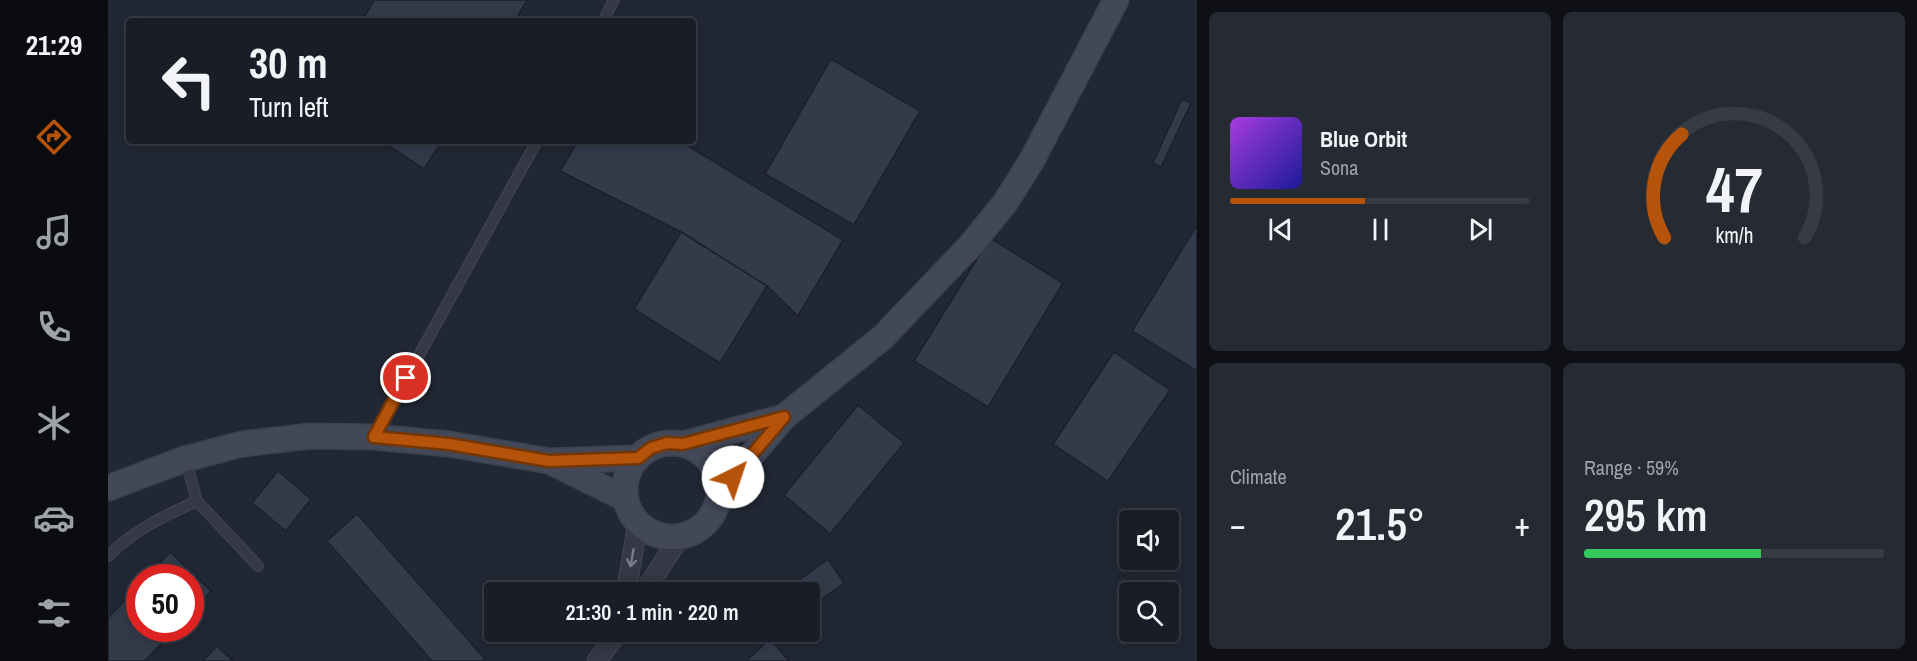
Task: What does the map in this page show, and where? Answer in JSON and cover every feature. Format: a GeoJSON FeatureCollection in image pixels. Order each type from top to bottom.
{"type":"FeatureCollection","features":[{"type":"Feature","properties":{"kind":"main road"},"geometry":{"type":"LineString","coordinates":[[720,492],[784,417],[883,337],[970,246],[998,212],[1032,160],[1116,0]]}},
{"type":"Feature","properties":{"kind":"main road"},"geometry":{"type":"LineString","coordinates":[[683,444],[698,451],[710,462],[718,476],[720,492],[716,508],[708,522],[695,532],[680,537],[665,537],[650,532],[638,523],[626,498],[626,484],[630,470],[638,458],[651,448],[667,443],[683,444],[784,417]]}},
{"type":"Feature","properties":{"kind":"main road"},"geometry":{"type":"LineString","coordinates":[[108,488],[185,459],[242,444],[310,436],[374,437],[449,444],[549,461],[638,458]]}},
{"type":"Feature","properties":{"kind":"main road"},"geometry":{"type":"LineString","coordinates":[[549,461],[626,498]]}},
{"type":"Feature","properties":{"kind":"street"},"geometry":{"type":"LineString","coordinates":[[628,582],[638,523]]}},
{"type":"Feature","properties":{"kind":"street"},"geometry":{"type":"LineString","coordinates":[[651,582],[680,537]]}},
{"type":"Feature","properties":{"kind":"street"},"geometry":{"type":"LineString","coordinates":[[597,661],[611,642]]}},
{"type":"Feature","properties":{"kind":"lane"},"geometry":{"type":"LineString","coordinates":[[605,18],[614,0]]}},
{"type":"Feature","properties":{"kind":"lane"},"geometry":{"type":"LineString","coordinates":[[374,437],[535,144]]}},
{"type":"Feature","properties":{"kind":"lane"},"geometry":{"type":"LineString","coordinates":[[185,459],[197,501],[258,566]]}},
{"type":"Feature","properties":{"kind":"lane"},"geometry":{"type":"LineString","coordinates":[[108,556],[122,542],[152,522],[197,501]]}},
{"type":"Feature","properties":{"kind":"building"},"geometry":{"type":"Polygon","coordinates":[[[374,0],[527,0],[517,18],[369,18],[365,16],[374,0]]]}},
{"type":"Feature","properties":{"kind":"building"},"geometry":{"type":"Polygon","coordinates":[[[831,59],[920,111],[854,225],[765,174],[831,59]]]}},
{"type":"Feature","properties":{"kind":"building"},"geometry":{"type":"Polygon","coordinates":[[[1182,99],[1191,103],[1161,167],[1153,163],[1182,99]]]}},
{"type":"Feature","properties":{"kind":"building"},"geometry":{"type":"Polygon","coordinates":[[[386,144],[440,144],[424,169],[386,144]]]}},
{"type":"Feature","properties":{"kind":"building"},"geometry":{"type":"Polygon","coordinates":[[[576,144],[685,144],[843,240],[798,316],[767,286],[681,232],[560,171],[576,144]]]}},
{"type":"Feature","properties":{"kind":"building"},"geometry":{"type":"Polygon","coordinates":[[[1197,225],[1197,371],[1132,331],[1197,225]]]}},
{"type":"Feature","properties":{"kind":"building"},"geometry":{"type":"Polygon","coordinates":[[[681,232],[767,286],[720,363],[634,309],[681,232]]]}},
{"type":"Feature","properties":{"kind":"building"},"geometry":{"type":"Polygon","coordinates":[[[990,238],[1063,283],[988,407],[914,361],[990,238]]]}},
{"type":"Feature","properties":{"kind":"building"},"geometry":{"type":"Polygon","coordinates":[[[1114,352],[1170,390],[1108,481],[1053,444],[1114,352]]]}},
{"type":"Feature","properties":{"kind":"building"},"geometry":{"type":"Polygon","coordinates":[[[858,405],[904,443],[830,534],[784,495],[858,405]]]}},
{"type":"Feature","properties":{"kind":"building"},"geometry":{"type":"Polygon","coordinates":[[[278,471],[311,499],[286,531],[252,503],[278,471]]]}},
{"type":"Feature","properties":{"kind":"building"},"geometry":{"type":"Polygon","coordinates":[[[357,514],[485,659],[482,661],[432,661],[327,541],[357,514]]]}},
{"type":"Feature","properties":{"kind":"building"},"geometry":{"type":"Polygon","coordinates":[[[170,552],[183,564],[159,564],[170,552]]]}},
{"type":"Feature","properties":{"kind":"building"},"geometry":{"type":"Polygon","coordinates":[[[828,559],[844,583],[820,600],[820,582],[801,582],[799,580],[828,559]]]}},
{"type":"Feature","properties":{"kind":"building"},"geometry":{"type":"Polygon","coordinates":[[[204,584],[211,591],[204,598],[204,584]]]}},
{"type":"Feature","properties":{"kind":"building"},"geometry":{"type":"Polygon","coordinates":[[[126,599],[126,642],[163,642],[145,661],[108,661],[108,618],[126,599]]]}},
{"type":"Feature","properties":{"kind":"building"},"geometry":{"type":"Polygon","coordinates":[[[767,642],[773,642],[789,661],[746,661],[767,642]]]}},
{"type":"Feature","properties":{"kind":"building"},"geometry":{"type":"Polygon","coordinates":[[[217,646],[233,661],[203,661],[217,646]]]}},
{"type":"Feature","properties":{"kind":"route"},"geometry":{"type":"LineString","coordinates":[[406,378],[374,437],[449,444],[549,461],[638,458],[651,448],[667,443],[683,444],[784,417],[733,477]]}}]}
